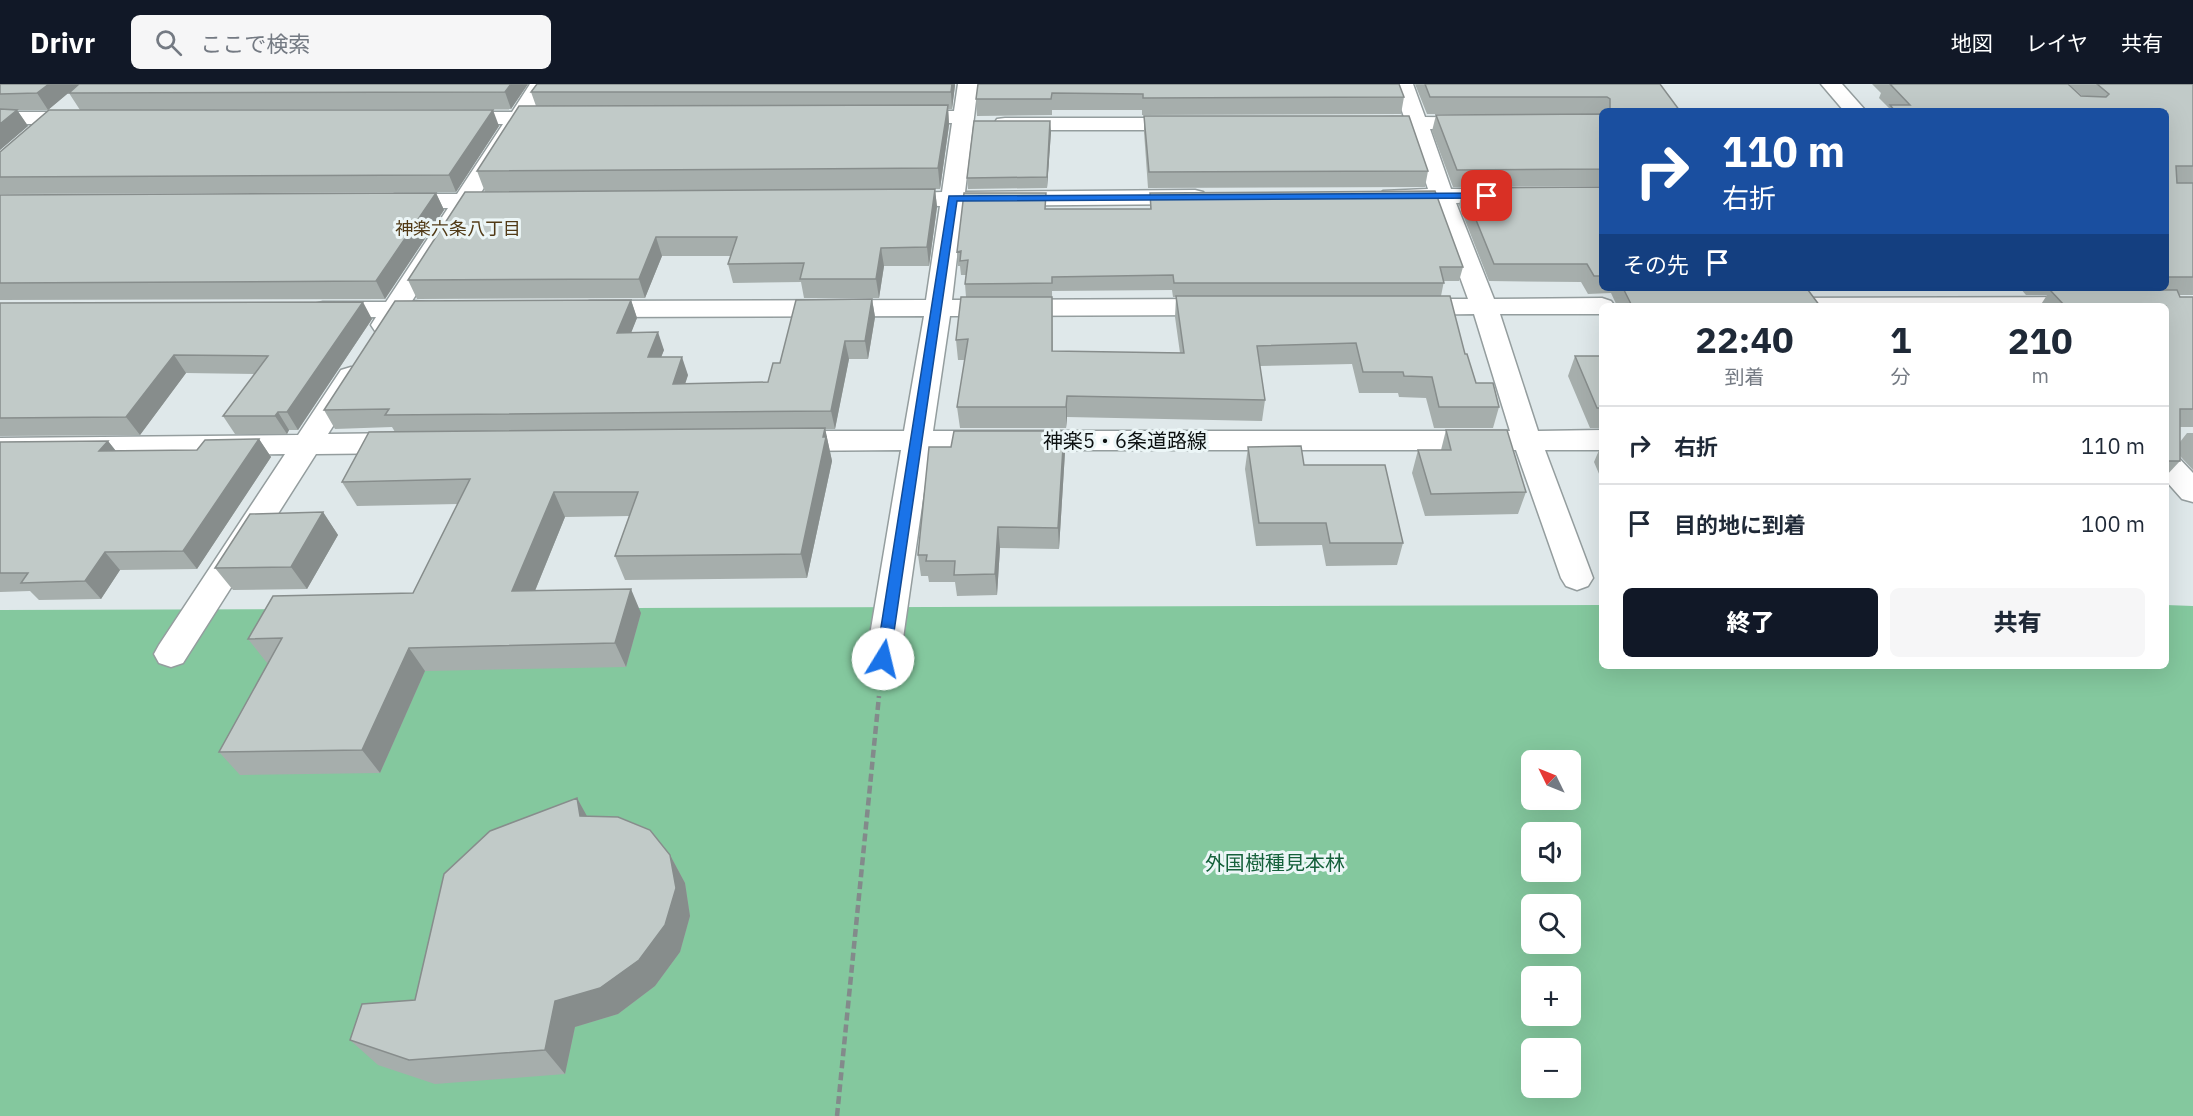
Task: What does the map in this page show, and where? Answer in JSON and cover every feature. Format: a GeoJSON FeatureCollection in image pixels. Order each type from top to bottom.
{"type":"FeatureCollection","features":[{"type":"Feature","properties":{"kind":"street"},"geometry":{"type":"LineString","coordinates":[[171,654],[540,84]]}},
{"type":"Feature","properties":{"kind":"street"},"geometry":{"type":"LineString","coordinates":[[883,659],[938,308],[965,121],[968,84]]}},
{"type":"Feature","properties":{"kind":"street"},"geometry":{"type":"LineString","coordinates":[[1403,84],[1484,306],[1527,440],[1577,578]]}},
{"type":"Feature","properties":{"kind":"street"},"geometry":{"type":"LineString","coordinates":[[1831,84],[1852,108]]}},
{"type":"Feature","properties":{"kind":"street"},"geometry":{"type":"LineString","coordinates":[[27,141],[78,98]]}},
{"type":"Feature","properties":{"kind":"street"},"geometry":{"type":"LineString","coordinates":[[883,117],[965,121],[1203,124]]}},
{"type":"Feature","properties":{"kind":"street"},"geometry":{"type":"LineString","coordinates":[[0,118],[101,118]]}},
{"type":"Feature","properties":{"kind":"street"},"geometry":{"type":"LineString","coordinates":[[435,118],[577,118]]}},
{"type":"Feature","properties":{"kind":"street"},"geometry":{"type":"LineString","coordinates":[[1346,123],[1498,123]]}},
{"type":"Feature","properties":{"kind":"street"},"geometry":{"type":"LineString","coordinates":[[1370,196],[1533,195]]}},
{"type":"Feature","properties":{"kind":"street"},"geometry":{"type":"LineString","coordinates":[[869,199],[1215,197]]}},
{"type":"Feature","properties":{"kind":"street"},"geometry":{"type":"LineString","coordinates":[[369,201],[524,201]]}},
{"type":"Feature","properties":{"kind":"street"},"geometry":{"type":"LineString","coordinates":[[1884,303],[2018,300],[2075,303]]}},
{"type":"Feature","properties":{"kind":"street"},"geometry":{"type":"LineString","coordinates":[[1389,307],[1599,306]]}},
{"type":"Feature","properties":{"kind":"street"},"geometry":{"type":"LineString","coordinates":[[571,309],[1246,307]]}},
{"type":"Feature","properties":{"kind":"street"},"geometry":{"type":"LineString","coordinates":[[298,310],[453,309]]}},
{"type":"Feature","properties":{"kind":"street","name":"神楽5・6条道路線"},"geometry":{"type":"LineString","coordinates":[[750,441],[1599,440]]}},
{"type":"Feature","properties":{"kind":"street"},"geometry":{"type":"LineString","coordinates":[[0,448],[439,443]]}},
{"type":"Feature","properties":{"kind":"street"},"geometry":{"type":"LineString","coordinates":[[2169,447],[2193,492]]}},
{"type":"Feature","properties":{"kind":"path"},"geometry":{"type":"LineString","coordinates":[[837,1116],[883,659]]}},
{"type":"Feature","properties":{"kind":"green space","name":"外国樹種見本林"},"geometry":{"type":"Polygon","coordinates":[[[1599,605],[1599,669],[2169,669],[2169,605],[2193,606],[2193,1116],[0,1116],[0,610],[1599,605]]]}},
{"type":"Feature","properties":{"kind":"building"},"geometry":{"type":"Polygon","coordinates":[[[0,84],[49,84],[37,93],[0,94],[0,84]]]}},
{"type":"Feature","properties":{"kind":"building"},"geometry":{"type":"Polygon","coordinates":[[[79,84],[511,84],[505,92],[69,93],[79,84]]]}},
{"type":"Feature","properties":{"kind":"building"},"geometry":{"type":"Polygon","coordinates":[[[537,84],[952,84],[951,92],[531,92],[537,84]]]}},
{"type":"Feature","properties":{"kind":"building"},"geometry":{"type":"Polygon","coordinates":[[[978,84],[1399,84],[1404,97],[1143,98],[1143,94],[1052,93],[1051,99],[976,99],[978,84]]]}},
{"type":"Feature","properties":{"kind":"building"},"geometry":{"type":"Polygon","coordinates":[[[1425,84],[1660,84],[1678,108],[1610,108],[1610,99],[1607,97],[1430,97],[1425,84]]]}},
{"type":"Feature","properties":{"kind":"building"},"geometry":{"type":"Polygon","coordinates":[[[1890,84],[2068,84],[2081,96],[2106,97],[2109,94],[2097,84],[2193,84],[2193,166],[2176,166],[2177,183],[2193,183],[2193,277],[2169,277],[2169,108],[1892,108],[1890,105],[1910,105],[1890,84]]]}},
{"type":"Feature","properties":{"kind":"building"},"geometry":{"type":"Polygon","coordinates":[[[948,105],[938,168],[477,171],[519,106],[948,105]]]}},
{"type":"Feature","properties":{"kind":"building"},"geometry":{"type":"Polygon","coordinates":[[[0,109],[17,110],[0,124],[0,109]]]}},
{"type":"Feature","properties":{"kind":"building"},"geometry":{"type":"Polygon","coordinates":[[[49,110],[493,110],[449,175],[0,177],[0,152],[49,110]]]}},
{"type":"Feature","properties":{"kind":"building"},"geometry":{"type":"Polygon","coordinates":[[[1599,114],[1599,169],[1457,170],[1436,115],[1599,114]]]}},
{"type":"Feature","properties":{"kind":"building"},"geometry":{"type":"Polygon","coordinates":[[[1144,116],[1409,116],[1428,171],[1149,172],[1144,116]]]}},
{"type":"Feature","properties":{"kind":"building"},"geometry":{"type":"Polygon","coordinates":[[[974,121],[1050,121],[1047,177],[967,178],[974,121]]]}},
{"type":"Feature","properties":{"kind":"building"},"geometry":{"type":"Polygon","coordinates":[[[1599,187],[1599,276],[1594,276],[1587,264],[1494,264],[1463,188],[1599,187]]]}},
{"type":"Feature","properties":{"kind":"building"},"geometry":{"type":"Polygon","coordinates":[[[935,189],[927,247],[881,248],[876,279],[800,279],[804,263],[728,264],[737,237],[656,237],[639,279],[408,280],[465,192],[935,189]]]}},
{"type":"Feature","properties":{"kind":"building"},"geometry":{"type":"Polygon","coordinates":[[[1435,191],[1463,267],[1440,267],[1444,283],[1174,283],[1173,275],[1052,277],[1052,283],[965,284],[968,260],[960,261],[961,251],[957,252],[964,193],[1046,193],[1045,209],[1151,209],[1150,193],[1435,191]]]}},
{"type":"Feature","properties":{"kind":"building"},"geometry":{"type":"Polygon","coordinates":[[[436,193],[376,281],[0,283],[0,195],[436,193]]]}},
{"type":"Feature","properties":{"kind":"building"},"geometry":{"type":"Polygon","coordinates":[[[2177,290],[2180,297],[2193,297],[2193,409],[2180,409],[2180,461],[2169,461],[2169,303],[2062,303],[2051,291],[2177,290]]]}},
{"type":"Feature","properties":{"kind":"building"},"geometry":{"type":"Polygon","coordinates":[[[1624,291],[1809,291],[1818,303],[1630,303],[1624,291]]]}},
{"type":"Feature","properties":{"kind":"building"},"geometry":{"type":"Polygon","coordinates":[[[1176,296],[1450,296],[1465,354],[1467,354],[1476,383],[1493,383],[1499,407],[1439,407],[1432,377],[1404,376],[1403,372],[1363,372],[1356,343],[1257,346],[1265,400],[1067,396],[1066,407],[957,407],[968,339],[956,340],[961,297],[1052,297],[1052,351],[1184,353],[1176,296]]]}},
{"type":"Feature","properties":{"kind":"building"},"geometry":{"type":"Polygon","coordinates":[[[872,299],[865,341],[845,341],[831,411],[385,415],[389,409],[324,410],[395,301],[631,300],[617,333],[658,332],[648,357],[682,357],[673,384],[768,382],[773,363],[780,363],[796,300],[872,299]]]}},
{"type":"Feature","properties":{"kind":"building"},"geometry":{"type":"Polygon","coordinates":[[[363,302],[287,412],[278,412],[275,416],[223,416],[268,356],[174,355],[126,417],[0,418],[0,303],[363,302]]]}},
{"type":"Feature","properties":{"kind":"building"},"geometry":{"type":"Polygon","coordinates":[[[1575,356],[1599,356],[1599,408],[1597,408],[1575,356]]]}},
{"type":"Feature","properties":{"kind":"building"},"geometry":{"type":"Polygon","coordinates":[[[825,428],[823,437],[826,437],[801,554],[615,556],[638,492],[554,492],[512,591],[631,589],[615,643],[409,648],[362,750],[219,752],[282,638],[248,639],[273,596],[413,593],[470,479],[342,482],[369,432],[825,428]]]}},
{"type":"Feature","properties":{"kind":"building"},"geometry":{"type":"Polygon","coordinates":[[[1446,430],[1507,430],[1526,492],[1431,494],[1418,450],[1451,450],[1446,430]]]}},
{"type":"Feature","properties":{"kind":"building"},"geometry":{"type":"Polygon","coordinates":[[[954,431],[1064,431],[1058,528],[998,527],[995,574],[954,575],[955,561],[926,561],[927,555],[918,555],[929,447],[951,447],[954,431]]]}},
{"type":"Feature","properties":{"kind":"building"},"geometry":{"type":"Polygon","coordinates":[[[259,439],[183,551],[105,552],[85,581],[21,583],[28,573],[0,573],[0,442],[108,441],[99,451],[197,450],[205,440],[259,439]]]}},
{"type":"Feature","properties":{"kind":"building"},"geometry":{"type":"Polygon","coordinates":[[[1301,446],[1304,465],[1385,465],[1403,543],[1330,543],[1326,523],[1259,523],[1248,447],[1301,446]]]}},
{"type":"Feature","properties":{"kind":"building"},"geometry":{"type":"Polygon","coordinates":[[[323,512],[291,567],[215,568],[250,514],[323,512]]]}},
{"type":"Feature","properties":{"kind":"building"},"geometry":{"type":"Polygon","coordinates":[[[577,798],[580,816],[618,817],[650,830],[670,855],[676,888],[665,925],[639,960],[600,988],[555,1001],[545,1050],[409,1060],[350,1040],[362,1004],[415,1000],[444,874],[490,831],[577,798]]]}},
{"type":"Feature","properties":{"kind":"district","name":"神楽六条八丁目"},"geometry":{"type":"Point","coordinates":[458,228]}},
{"type":"Feature","properties":{"kind":"route"},"geometry":{"type":"LineString","coordinates":[[883,659],[953,198],[1487,196]]}}]}
